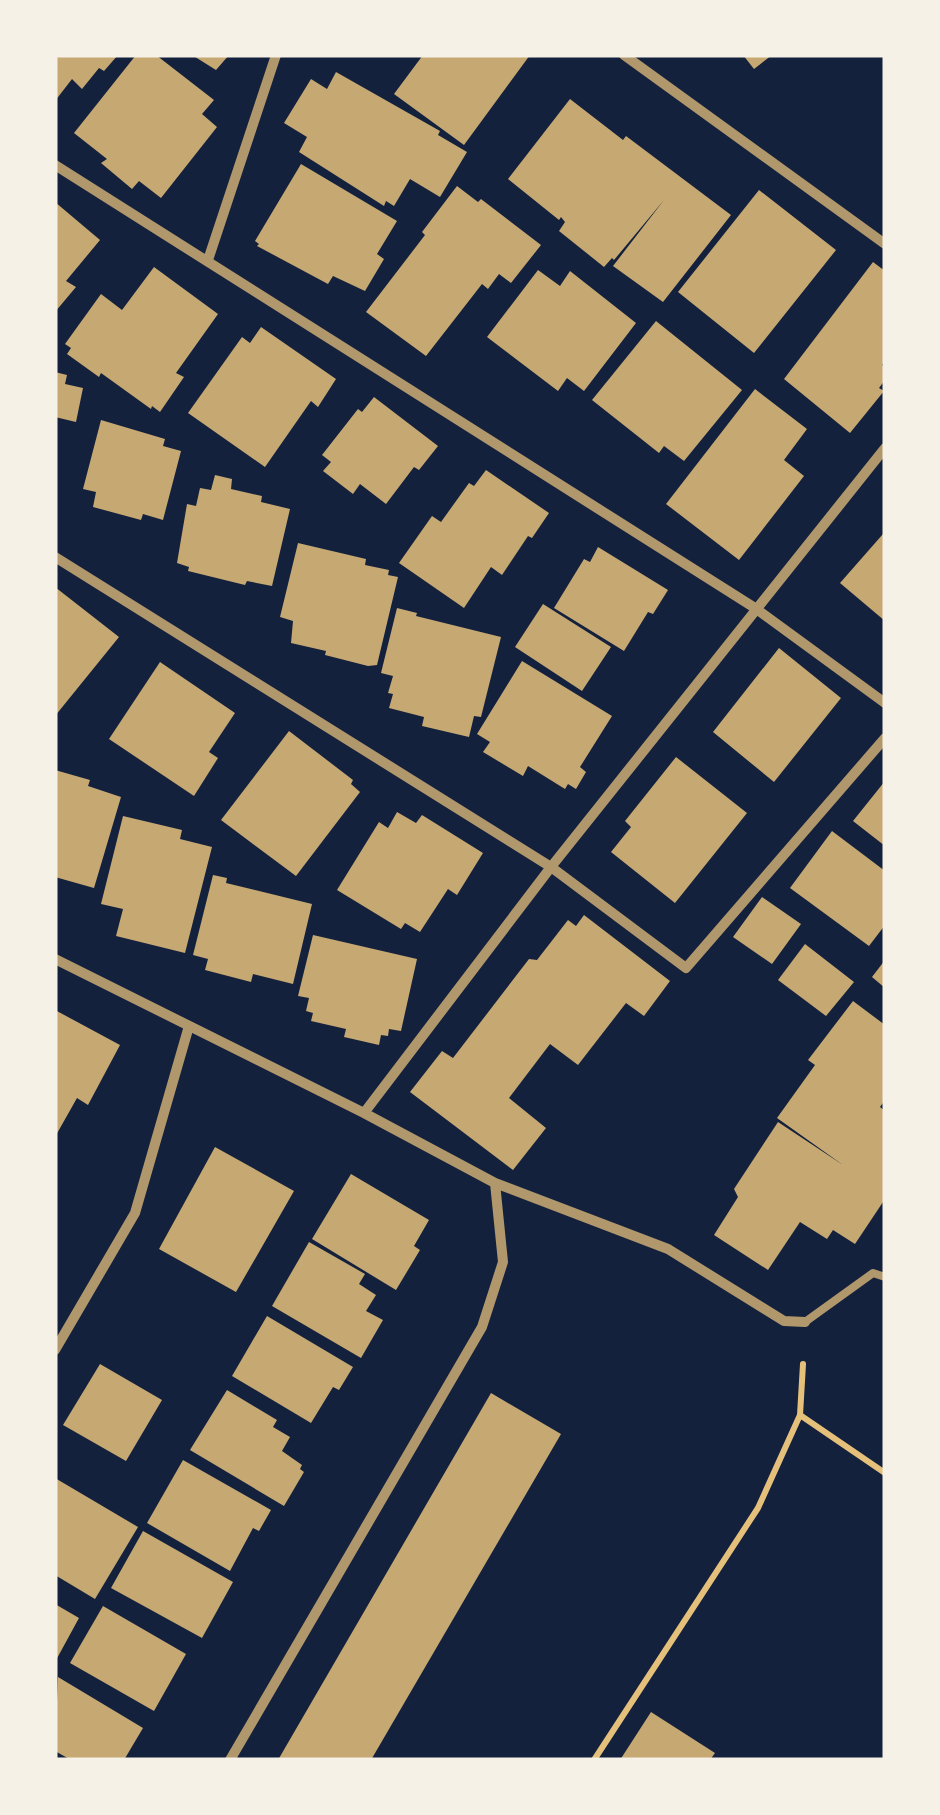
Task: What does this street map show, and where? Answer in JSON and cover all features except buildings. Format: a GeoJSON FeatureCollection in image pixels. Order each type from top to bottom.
{"type":"FeatureCollection","features":[{"type":"Feature","properties":{"kind":"street"},"geometry":{"type":"LineString","coordinates":[[208,260],[276,55]]}},
{"type":"Feature","properties":{"kind":"street"},"geometry":{"type":"LineString","coordinates":[[624,55],[885,244]]}},
{"type":"Feature","properties":{"kind":"street"},"geometry":{"type":"LineString","coordinates":[[55,165],[755,608],[885,703]]}},
{"type":"Feature","properties":{"kind":"street"},"geometry":{"type":"LineString","coordinates":[[364,1113],[551,867],[885,448]]}},
{"type":"Feature","properties":{"kind":"street"},"geometry":{"type":"LineString","coordinates":[[55,556],[551,867],[686,968],[885,738]]}},
{"type":"Feature","properties":{"kind":"street"},"geometry":{"type":"LineString","coordinates":[[55,959],[495,1183],[668,1249],[784,1321],[805,1322]]}},
{"type":"Feature","properties":{"kind":"street"},"geometry":{"type":"LineString","coordinates":[[55,1350],[135,1213],[189,1026]]}},
{"type":"Feature","properties":{"kind":"street"},"geometry":{"type":"LineString","coordinates":[[230,1760],[482,1327],[503,1262],[495,1183]]}},
{"type":"Feature","properties":{"kind":"lane"},"geometry":{"type":"LineString","coordinates":[[805,1322],[874,1273],[885,1277]]}},
{"type":"Feature","properties":{"kind":"path"},"geometry":{"type":"LineString","coordinates":[[594,1760],[758,1508],[800,1415],[805,1322]]}},
{"type":"Feature","properties":{"kind":"path"},"geometry":{"type":"LineString","coordinates":[[800,1415],[885,1472]]}}]}
